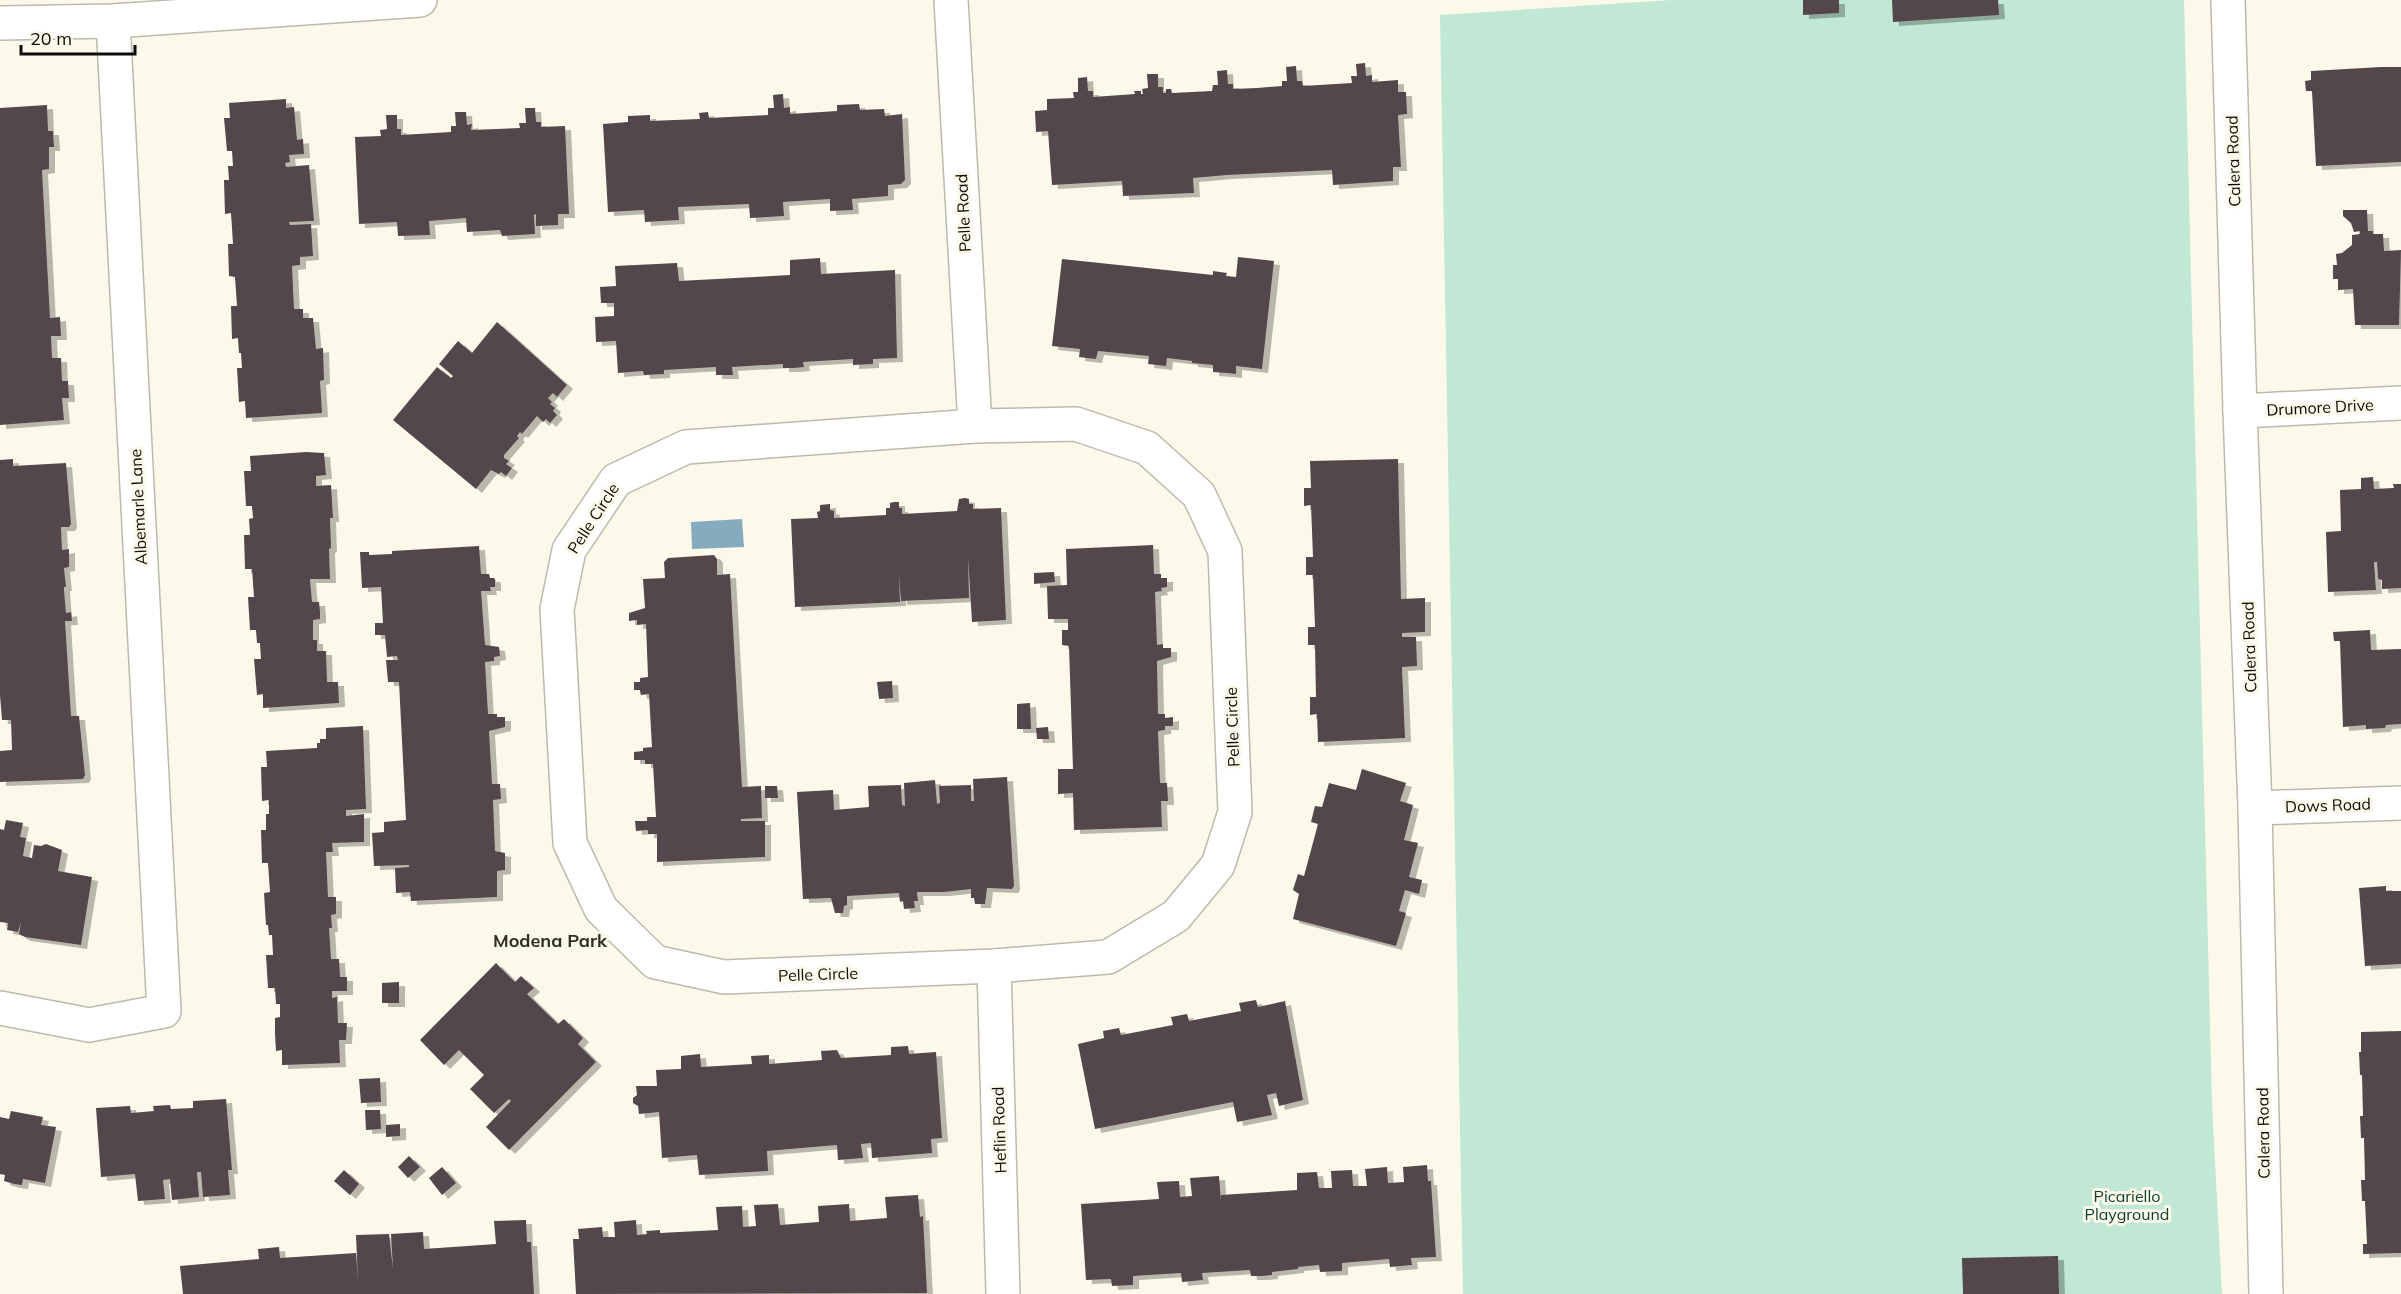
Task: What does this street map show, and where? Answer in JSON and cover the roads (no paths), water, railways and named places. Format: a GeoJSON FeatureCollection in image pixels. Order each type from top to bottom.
{"type":"FeatureCollection","features":[{"type":"Feature","properties":{"kind":"street"},"geometry":{"type":"LineString","coordinates":[[0,23],[113,21],[375,1],[420,0]]}},
{"type":"Feature","properties":{"kind":"street","name":"Pelle Road"},"geometry":{"type":"LineString","coordinates":[[951,0],[975,426]]}},
{"type":"Feature","properties":{"kind":"street","name":"Calera Road"},"geometry":{"type":"LineString","coordinates":[[2228,0],[2255,808],[2266,1294]]}},
{"type":"Feature","properties":{"kind":"street","name":"Albemarle Lane"},"geometry":{"type":"LineString","coordinates":[[0,1008],[89,1025],[164,1011],[113,21]]}},
{"type":"Feature","properties":{"kind":"street","name":"Drumore Drive"},"geometry":{"type":"LineString","coordinates":[[2240,411],[2401,403]]}},
{"type":"Feature","properties":{"kind":"street","name":"Pelle Circle"},"geometry":{"type":"LineString","coordinates":[[1076,424],[1147,448],[1199,495],[1225,551],[1235,812],[1218,865],[1176,916],[1108,957],[994,966],[724,977],[655,962],[601,909],[570,843],[557,609],[569,550],[616,480],[686,447],[975,426],[1076,424]]}},
{"type":"Feature","properties":{"kind":"street","name":"Dows Road"},"geometry":{"type":"LineString","coordinates":[[2255,808],[2401,802]]}},
{"type":"Feature","properties":{"kind":"street","name":"Heflin Road"},"geometry":{"type":"LineString","coordinates":[[994,966],[1003,1294]]}},
{"type":"Feature","properties":{"kind":"water"},"geometry":{"type":"Polygon","coordinates":[[[742,519],[744,547],[692,549],[691,522],[742,519]]]}},
{"type":"Feature","properties":{"kind":"district","name":"Modena Park"},"geometry":{"type":"Point","coordinates":[550,941]}},
{"type":"Feature","properties":{"kind":"park label","name":"Picariello Playground"},"geometry":{"type":"Point","coordinates":[2127,1205]}}]}
